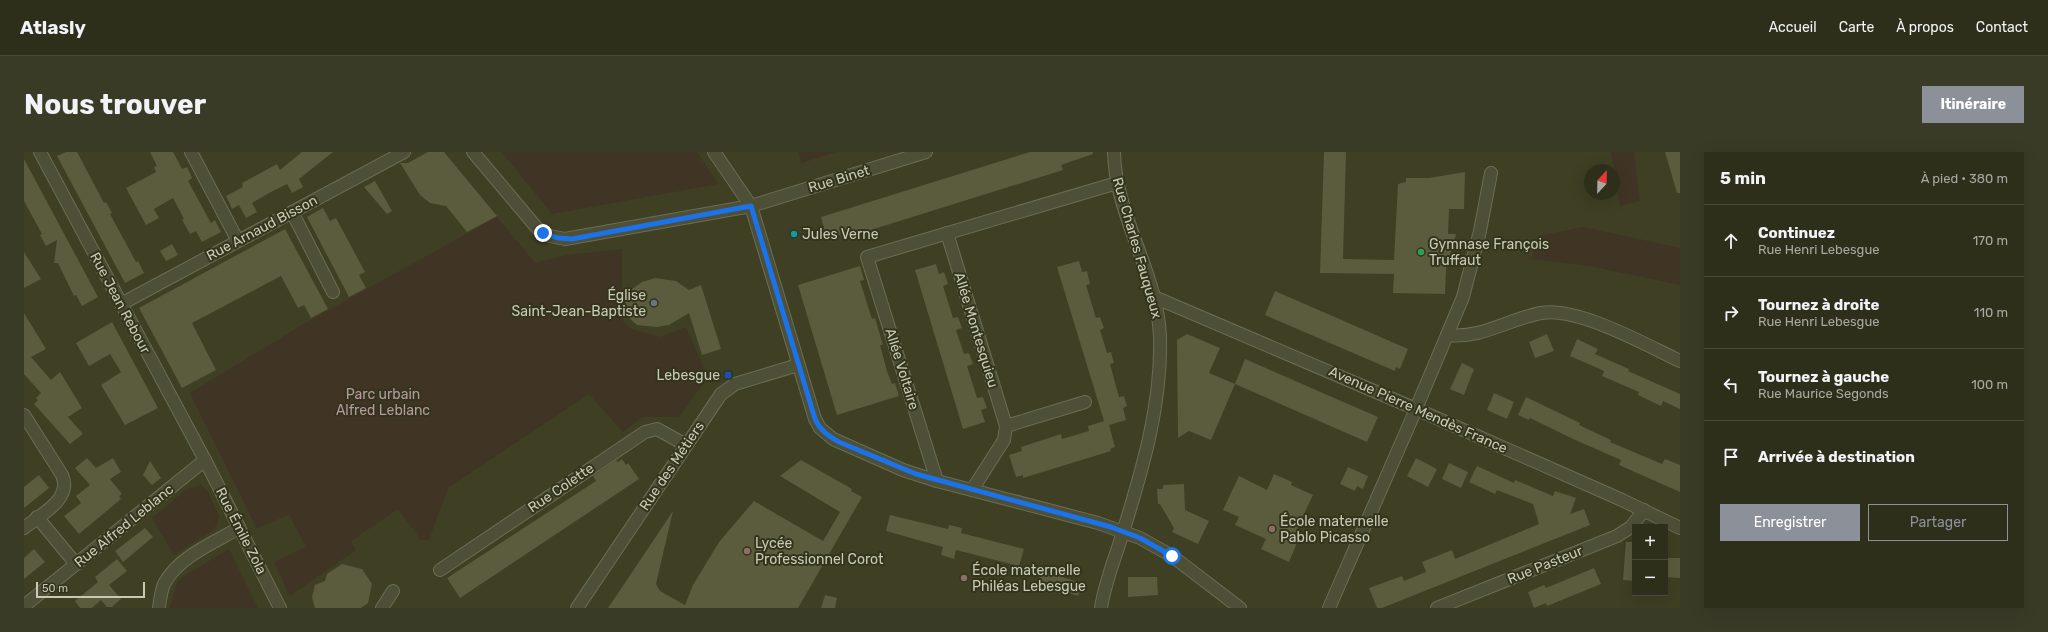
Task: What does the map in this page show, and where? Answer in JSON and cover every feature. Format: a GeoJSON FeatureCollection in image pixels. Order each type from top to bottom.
{"type":"FeatureCollection","features":[{"type":"Feature","properties":{"kind":"street","name":"Rue Jean Rebour"},"geometry":{"type":"LineString","coordinates":[[40,152],[203,457]]}},
{"type":"Feature","properties":{"kind":"street"},"geometry":{"type":"LineString","coordinates":[[191,152],[238,241]]}},
{"type":"Feature","properties":{"kind":"street","name":"Rue Arnaud Bisson"},"geometry":{"type":"LineString","coordinates":[[121,304],[404,152]]}},
{"type":"Feature","properties":{"kind":"street","name":"Rue Binet"},"geometry":{"type":"LineString","coordinates":[[473,152],[537,228],[558,238],[584,237],[751,206],[926,152]]}},
{"type":"Feature","properties":{"kind":"street"},"geometry":{"type":"LineString","coordinates":[[714,152],[751,206],[815,419],[820,428],[828,436],[893,466],[937,481],[1123,531],[1150,542],[1172,556],[1240,608]]}},
{"type":"Feature","properties":{"kind":"street","name":"Rue Charles Fauqueux"},"geometry":{"type":"LineString","coordinates":[[1101,608],[1103,591],[1123,531],[1150,433],[1157,401],[1160,335],[1154,297],[1117,182],[1114,152]]}},
{"type":"Feature","properties":{"kind":"street"},"geometry":{"type":"LineString","coordinates":[[1329,608],[1448,336],[1467,284],[1492,173]]}},
{"type":"Feature","properties":{"kind":"street"},"geometry":{"type":"LineString","coordinates":[[947,233],[1117,182]]}},
{"type":"Feature","properties":{"kind":"street"},"geometry":{"type":"LineString","coordinates":[[292,212],[333,292]]}},
{"type":"Feature","properties":{"kind":"street","name":"Allée Voltaire"},"geometry":{"type":"LineString","coordinates":[[937,481],[867,257],[947,233]]}},
{"type":"Feature","properties":{"kind":"street","name":"Allée Montesquieu"},"geometry":{"type":"LineString","coordinates":[[947,233],[1006,426]]}},
{"type":"Feature","properties":{"kind":"street","name":"Avenue Pierre Mendès France"},"geometry":{"type":"LineString","coordinates":[[1154,297],[1416,409],[1644,510],[1680,528]]}},
{"type":"Feature","properties":{"kind":"street"},"geometry":{"type":"LineString","coordinates":[[1448,336],[1468,337],[1534,314],[1549,312],[1566,313],[1585,318],[1680,361]]}},
{"type":"Feature","properties":{"kind":"street","name":"Rue des Métiers"},"geometry":{"type":"LineString","coordinates":[[577,608],[717,399],[729,386],[798,365]]}},
{"type":"Feature","properties":{"kind":"street"},"geometry":{"type":"LineString","coordinates":[[972,490],[1006,436],[1006,426],[1085,402]]}},
{"type":"Feature","properties":{"kind":"street"},"geometry":{"type":"LineString","coordinates":[[24,415],[62,475],[65,485],[60,498],[24,528]]}},
{"type":"Feature","properties":{"kind":"street","name":"Rue Colette"},"geometry":{"type":"LineString","coordinates":[[440,570],[645,432],[657,430],[686,445]]}},
{"type":"Feature","properties":{"kind":"street","name":"Rue Émile Zola"},"geometry":{"type":"LineString","coordinates":[[203,457],[280,608]]}},
{"type":"Feature","properties":{"kind":"street","name":"Rue Alfred Leblanc"},"geometry":{"type":"LineString","coordinates":[[24,606],[203,457]]}},
{"type":"Feature","properties":{"kind":"street","name":"Rue Pasteur"},"geometry":{"type":"LineString","coordinates":[[1437,608],[1617,536],[1631,527],[1644,510]]}},
{"type":"Feature","properties":{"kind":"street"},"geometry":{"type":"LineString","coordinates":[[37,517],[76,564]]}},
{"type":"Feature","properties":{"kind":"street"},"geometry":{"type":"LineString","coordinates":[[159,608],[164,584],[173,572],[203,549],[239,528]]}},
{"type":"Feature","properties":{"kind":"street"},"geometry":{"type":"LineString","coordinates":[[382,608],[393,591]]}},
{"type":"Feature","properties":{"kind":"green space"},"geometry":{"type":"Polygon","coordinates":[[[502,152],[697,152],[718,184],[552,214],[502,152]]]}},
{"type":"Feature","properties":{"kind":"green space"},"geometry":{"type":"Polygon","coordinates":[[[799,152],[836,152],[801,163],[799,152]]]}},
{"type":"Feature","properties":{"kind":"green space"},"geometry":{"type":"Polygon","coordinates":[[[1611,152],[1634,152],[1640,201],[1620,206],[1620,164],[1613,164],[1611,152]]]}},
{"type":"Feature","properties":{"kind":"green space","name":"Parc urbain Alfred Leblanc"},"geometry":{"type":"Polygon","coordinates":[[[497,217],[535,263],[567,255],[622,249],[622,320],[631,329],[660,337],[686,327],[708,377],[679,417],[642,417],[623,432],[589,394],[448,488],[429,540],[421,540],[398,509],[351,541],[356,550],[290,596],[274,562],[306,547],[289,514],[257,529],[190,393],[304,324],[497,217]]]}},
{"type":"Feature","properties":{"kind":"green space"},"geometry":{"type":"Polygon","coordinates":[[[1583,227],[1680,248],[1680,285],[1590,266],[1531,259],[1539,236],[1583,227]]]}},
{"type":"Feature","properties":{"kind":"green space"},"geometry":{"type":"Polygon","coordinates":[[[201,485],[208,492],[219,516],[217,524],[213,530],[174,555],[152,518],[187,489],[201,485]]]}},
{"type":"Feature","properties":{"kind":"green space"},"geometry":{"type":"Polygon","coordinates":[[[229,549],[258,608],[170,608],[176,586],[181,578],[229,549]]]}},
{"type":"Feature","properties":{"kind":"building"},"geometry":{"type":"Polygon","coordinates":[[[66,152],[77,152],[104,203],[106,202],[112,213],[110,214],[136,262],[138,261],[144,273],[125,283],[57,156],[66,152]]]}},
{"type":"Feature","properties":{"kind":"building"},"geometry":{"type":"Polygon","coordinates":[[[150,152],[173,152],[182,169],[187,167],[192,178],[188,181],[211,223],[215,220],[221,232],[202,242],[196,231],[190,234],[182,220],[184,219],[173,198],[154,209],[159,218],[146,225],[126,188],[156,172],[154,167],[157,166],[150,152]]]}},
{"type":"Feature","properties":{"kind":"building"},"geometry":{"type":"Polygon","coordinates":[[[302,152],[333,152],[299,179],[303,187],[292,193],[287,184],[269,193],[252,203],[257,212],[246,218],[239,205],[232,209],[226,196],[243,187],[242,183],[277,164],[280,170],[302,152]]]}},
{"type":"Feature","properties":{"kind":"building"},"geometry":{"type":"Polygon","coordinates":[[[428,152],[444,152],[497,216],[467,232],[446,206],[430,203],[420,195],[400,163],[408,163],[428,152]]]}},
{"type":"Feature","properties":{"kind":"building"},"geometry":{"type":"Polygon","coordinates":[[[1030,152],[1093,152],[1093,154],[1061,165],[1063,170],[842,239],[841,234],[827,239],[821,217],[1030,152]]]}},
{"type":"Feature","properties":{"kind":"building","name":"Gymnase François Truffaut"},"geometry":{"type":"Polygon","coordinates":[[[1324,152],[1346,152],[1343,259],[1394,260],[1398,184],[1406,182],[1406,178],[1429,178],[1465,172],[1464,209],[1449,209],[1448,234],[1456,234],[1446,270],[1445,294],[1393,293],[1394,274],[1320,273],[1324,152]]]}},
{"type":"Feature","properties":{"kind":"building"},"geometry":{"type":"Polygon","coordinates":[[[1665,152],[1680,152],[1680,193],[1677,193],[1665,152]]]}},
{"type":"Feature","properties":{"kind":"building"},"geometry":{"type":"Polygon","coordinates":[[[24,159],[98,297],[82,306],[76,295],[74,296],[58,263],[54,263],[57,240],[46,246],[40,235],[42,234],[24,201],[24,159]]]}},
{"type":"Feature","properties":{"kind":"building"},"geometry":{"type":"Polygon","coordinates":[[[375,181],[392,211],[387,214],[364,187],[375,181]]]}},
{"type":"Feature","properties":{"kind":"building"},"geometry":{"type":"Polygon","coordinates":[[[323,208],[330,221],[336,218],[365,272],[359,275],[366,288],[349,297],[307,217],[323,208]]]}},
{"type":"Feature","properties":{"kind":"building"},"geometry":{"type":"Polygon","coordinates":[[[285,229],[328,309],[311,318],[304,305],[298,308],[281,276],[192,323],[216,370],[182,388],[139,308],[285,229]]]}},
{"type":"Feature","properties":{"kind":"building"},"geometry":{"type":"Polygon","coordinates":[[[172,244],[178,255],[166,261],[160,251],[172,244]]]}},
{"type":"Feature","properties":{"kind":"building"},"geometry":{"type":"Polygon","coordinates":[[[24,252],[41,279],[24,288],[24,252]]]}},
{"type":"Feature","properties":{"kind":"building"},"geometry":{"type":"Polygon","coordinates":[[[1079,261],[1082,272],[1087,271],[1090,284],[1086,285],[1096,318],[1100,317],[1104,328],[1100,330],[1107,353],[1111,352],[1114,363],[1110,364],[1119,397],[1124,396],[1127,406],[1123,408],[1126,420],[1109,425],[1115,447],[1110,449],[1111,451],[1023,478],[1023,475],[1016,477],[1009,455],[1022,451],[1021,447],[1061,434],[1062,439],[1089,431],[1088,426],[1104,421],[1057,267],[1079,261]]]}},
{"type":"Feature","properties":{"kind":"building"},"geometry":{"type":"Polygon","coordinates":[[[936,264],[939,274],[944,272],[948,284],[943,286],[953,318],[958,317],[962,328],[956,330],[964,354],[969,353],[973,364],[967,366],[977,398],[983,397],[987,408],[981,410],[985,422],[963,429],[915,270],[936,264]]]}},
{"type":"Feature","properties":{"kind":"building"},"geometry":{"type":"Polygon","coordinates":[[[860,266],[864,280],[860,281],[872,319],[875,318],[883,345],[880,345],[887,371],[892,384],[895,383],[899,396],[837,415],[798,285],[860,266]]]}},
{"type":"Feature","properties":{"kind":"building","name":"Église Saint-Jean-Baptiste"},"geometry":{"type":"Polygon","coordinates":[[[655,278],[676,281],[689,290],[701,285],[721,349],[702,355],[689,313],[669,325],[657,327],[637,325],[628,317],[625,303],[628,292],[642,282],[655,278]]]}},
{"type":"Feature","properties":{"kind":"building"},"geometry":{"type":"Polygon","coordinates":[[[1275,291],[1408,349],[1400,369],[1396,367],[1395,371],[1265,315],[1275,291]]]}},
{"type":"Feature","properties":{"kind":"building"},"geometry":{"type":"Polygon","coordinates":[[[24,313],[46,349],[31,357],[51,380],[60,372],[82,408],[68,417],[83,434],[70,444],[34,404],[38,400],[36,398],[41,393],[24,374],[24,313]]]}},
{"type":"Feature","properties":{"kind":"building"},"geometry":{"type":"Polygon","coordinates":[[[112,322],[158,408],[125,425],[101,385],[121,372],[110,354],[89,366],[76,343],[112,322]]]}},
{"type":"Feature","properties":{"kind":"building"},"geometry":{"type":"Polygon","coordinates":[[[1187,334],[1220,348],[1209,373],[1235,384],[1211,440],[1189,431],[1178,438],[1177,340],[1187,334]]]}},
{"type":"Feature","properties":{"kind":"building"},"geometry":{"type":"Polygon","coordinates":[[[1547,334],[1554,351],[1535,358],[1529,342],[1547,334]]]}},
{"type":"Feature","properties":{"kind":"building"},"geometry":{"type":"Polygon","coordinates":[[[1577,339],[1598,349],[1595,354],[1629,369],[1628,371],[1680,394],[1680,409],[1663,401],[1661,406],[1638,395],[1639,392],[1602,376],[1604,371],[1570,356],[1577,339]]]}},
{"type":"Feature","properties":{"kind":"building"},"geometry":{"type":"Polygon","coordinates":[[[1245,359],[1378,417],[1367,442],[1235,384],[1245,359]]]}},
{"type":"Feature","properties":{"kind":"building"},"geometry":{"type":"Polygon","coordinates":[[[1462,363],[1474,369],[1464,395],[1450,389],[1462,363]]]}},
{"type":"Feature","properties":{"kind":"building"},"geometry":{"type":"Polygon","coordinates":[[[1494,393],[1514,402],[1507,419],[1487,410],[1494,393]]]}},
{"type":"Feature","properties":{"kind":"building"},"geometry":{"type":"Polygon","coordinates":[[[1526,397],[1580,423],[1579,425],[1611,440],[1610,442],[1662,464],[1665,459],[1680,465],[1680,492],[1619,465],[1621,460],[1530,418],[1529,420],[1518,415],[1526,397]]]}},
{"type":"Feature","properties":{"kind":"building"},"geometry":{"type":"Polygon","coordinates":[[[87,458],[96,468],[113,458],[121,472],[110,479],[122,494],[119,496],[121,499],[79,534],[64,516],[81,503],[76,496],[90,485],[75,468],[87,458]]]}},
{"type":"Feature","properties":{"kind":"building"},"geometry":{"type":"Polygon","coordinates":[[[1416,458],[1437,469],[1428,487],[1407,476],[1416,458]]]}},
{"type":"Feature","properties":{"kind":"building"},"geometry":{"type":"Polygon","coordinates":[[[622,459],[626,465],[628,463],[639,479],[460,598],[447,578],[596,481],[593,476],[616,460],[618,462],[622,459]]]}},
{"type":"Feature","properties":{"kind":"building"},"geometry":{"type":"Polygon","coordinates":[[[801,460],[852,489],[851,491],[862,497],[798,608],[608,608],[673,511],[656,584],[660,591],[685,605],[693,585],[719,542],[754,501],[823,541],[840,512],[780,476],[801,460]]]}},
{"type":"Feature","properties":{"kind":"building"},"geometry":{"type":"Polygon","coordinates":[[[150,461],[161,478],[152,485],[143,475],[150,461]]]}},
{"type":"Feature","properties":{"kind":"building"},"geometry":{"type":"Polygon","coordinates":[[[1449,463],[1468,472],[1461,488],[1442,479],[1449,463]]]}},
{"type":"Feature","properties":{"kind":"building"},"geometry":{"type":"Polygon","coordinates":[[[1477,466],[1514,483],[1515,480],[1553,496],[1555,491],[1576,498],[1570,514],[1584,509],[1590,525],[1382,608],[1377,608],[1369,588],[1402,576],[1404,581],[1426,572],[1422,562],[1452,550],[1455,559],[1539,524],[1533,504],[1497,490],[1495,494],[1469,482],[1477,466]]]}},
{"type":"Feature","properties":{"kind":"building"},"geometry":{"type":"Polygon","coordinates":[[[1348,467],[1368,476],[1363,489],[1357,486],[1355,491],[1340,484],[1348,467]]]}},
{"type":"Feature","properties":{"kind":"building"},"geometry":{"type":"Polygon","coordinates":[[[1274,474],[1292,482],[1291,485],[1313,495],[1296,531],[1301,533],[1289,562],[1261,549],[1266,539],[1235,525],[1239,517],[1223,510],[1239,476],[1267,490],[1274,474]]]}},
{"type":"Feature","properties":{"kind":"building"},"geometry":{"type":"Polygon","coordinates":[[[39,475],[49,488],[24,508],[24,487],[39,475]]]}},
{"type":"Feature","properties":{"kind":"building"},"geometry":{"type":"Polygon","coordinates":[[[1184,484],[1185,510],[1209,521],[1198,544],[1172,532],[1174,528],[1160,504],[1158,504],[1157,489],[1163,489],[1163,485],[1184,484]]]}},
{"type":"Feature","properties":{"kind":"building"},"geometry":{"type":"Polygon","coordinates":[[[890,515],[948,529],[949,525],[962,528],[961,533],[1024,549],[1019,566],[956,550],[954,559],[941,555],[943,547],[886,531],[890,515]]]}},
{"type":"Feature","properties":{"kind":"building"},"geometry":{"type":"Polygon","coordinates":[[[145,528],[153,537],[123,562],[115,551],[145,528]]]}},
{"type":"Feature","properties":{"kind":"building"},"geometry":{"type":"Polygon","coordinates":[[[1626,542],[1632,542],[1632,581],[1623,580],[1626,542]]]}},
{"type":"Feature","properties":{"kind":"building"},"geometry":{"type":"Polygon","coordinates":[[[34,549],[45,562],[24,579],[24,558],[34,549]]]}},
{"type":"Feature","properties":{"kind":"building"},"geometry":{"type":"Polygon","coordinates":[[[1668,558],[1680,558],[1680,578],[1668,577],[1668,558]]]}},
{"type":"Feature","properties":{"kind":"building"},"geometry":{"type":"Polygon","coordinates":[[[117,559],[127,571],[109,585],[121,599],[112,607],[107,607],[101,600],[92,608],[80,608],[75,601],[98,582],[95,577],[117,559]]]}},
{"type":"Feature","properties":{"kind":"building"},"geometry":{"type":"Polygon","coordinates":[[[342,564],[362,569],[372,584],[368,603],[361,608],[315,608],[312,597],[315,585],[325,581],[327,574],[342,564]]]}},
{"type":"Feature","properties":{"kind":"building"},"geometry":{"type":"Polygon","coordinates":[[[1594,568],[1601,584],[1547,606],[1546,603],[1534,608],[1528,592],[1544,585],[1546,588],[1594,568]]]}},
{"type":"Feature","properties":{"kind":"building"},"geometry":{"type":"Polygon","coordinates":[[[1041,571],[1082,583],[1078,596],[1066,592],[1065,595],[1037,587],[1041,571]]]}},
{"type":"Feature","properties":{"kind":"building"},"geometry":{"type":"Polygon","coordinates":[[[1128,577],[1157,577],[1158,595],[1128,597],[1128,577]]]}},
{"type":"Feature","properties":{"kind":"building"},"geometry":{"type":"Polygon","coordinates":[[[825,595],[837,598],[835,608],[821,608],[825,595]]]}},
{"type":"Feature","properties":{"kind":"place","name":"Jules Verne"},"geometry":{"type":"Point","coordinates":[794,234]}},
{"type":"Feature","properties":{"kind":"place","name":"Gymnase François Truffaut"},"geometry":{"type":"Point","coordinates":[1421,252]}},
{"type":"Feature","properties":{"kind":"place","name":"Église Saint-Jean-Baptiste"},"geometry":{"type":"Point","coordinates":[654,303]}},
{"type":"Feature","properties":{"kind":"place","name":"Lebesgue"},"geometry":{"type":"Point","coordinates":[728,375]}},
{"type":"Feature","properties":{"kind":"place","name":"École maternelle Pablo Picasso"},"geometry":{"type":"Point","coordinates":[1272,529]}},
{"type":"Feature","properties":{"kind":"place","name":"Lycée Professionnel Corot"},"geometry":{"type":"Point","coordinates":[747,551]}},
{"type":"Feature","properties":{"kind":"place","name":"École maternelle Philéas Lebesgue"},"geometry":{"type":"Point","coordinates":[964,578]}},
{"type":"Feature","properties":{"kind":"route"},"geometry":{"type":"LineString","coordinates":[[543,233],[565,240],[751,206],[815,419],[823,432],[839,442],[893,466],[937,481],[1111,527],[1150,542],[1172,556]]}}]}
